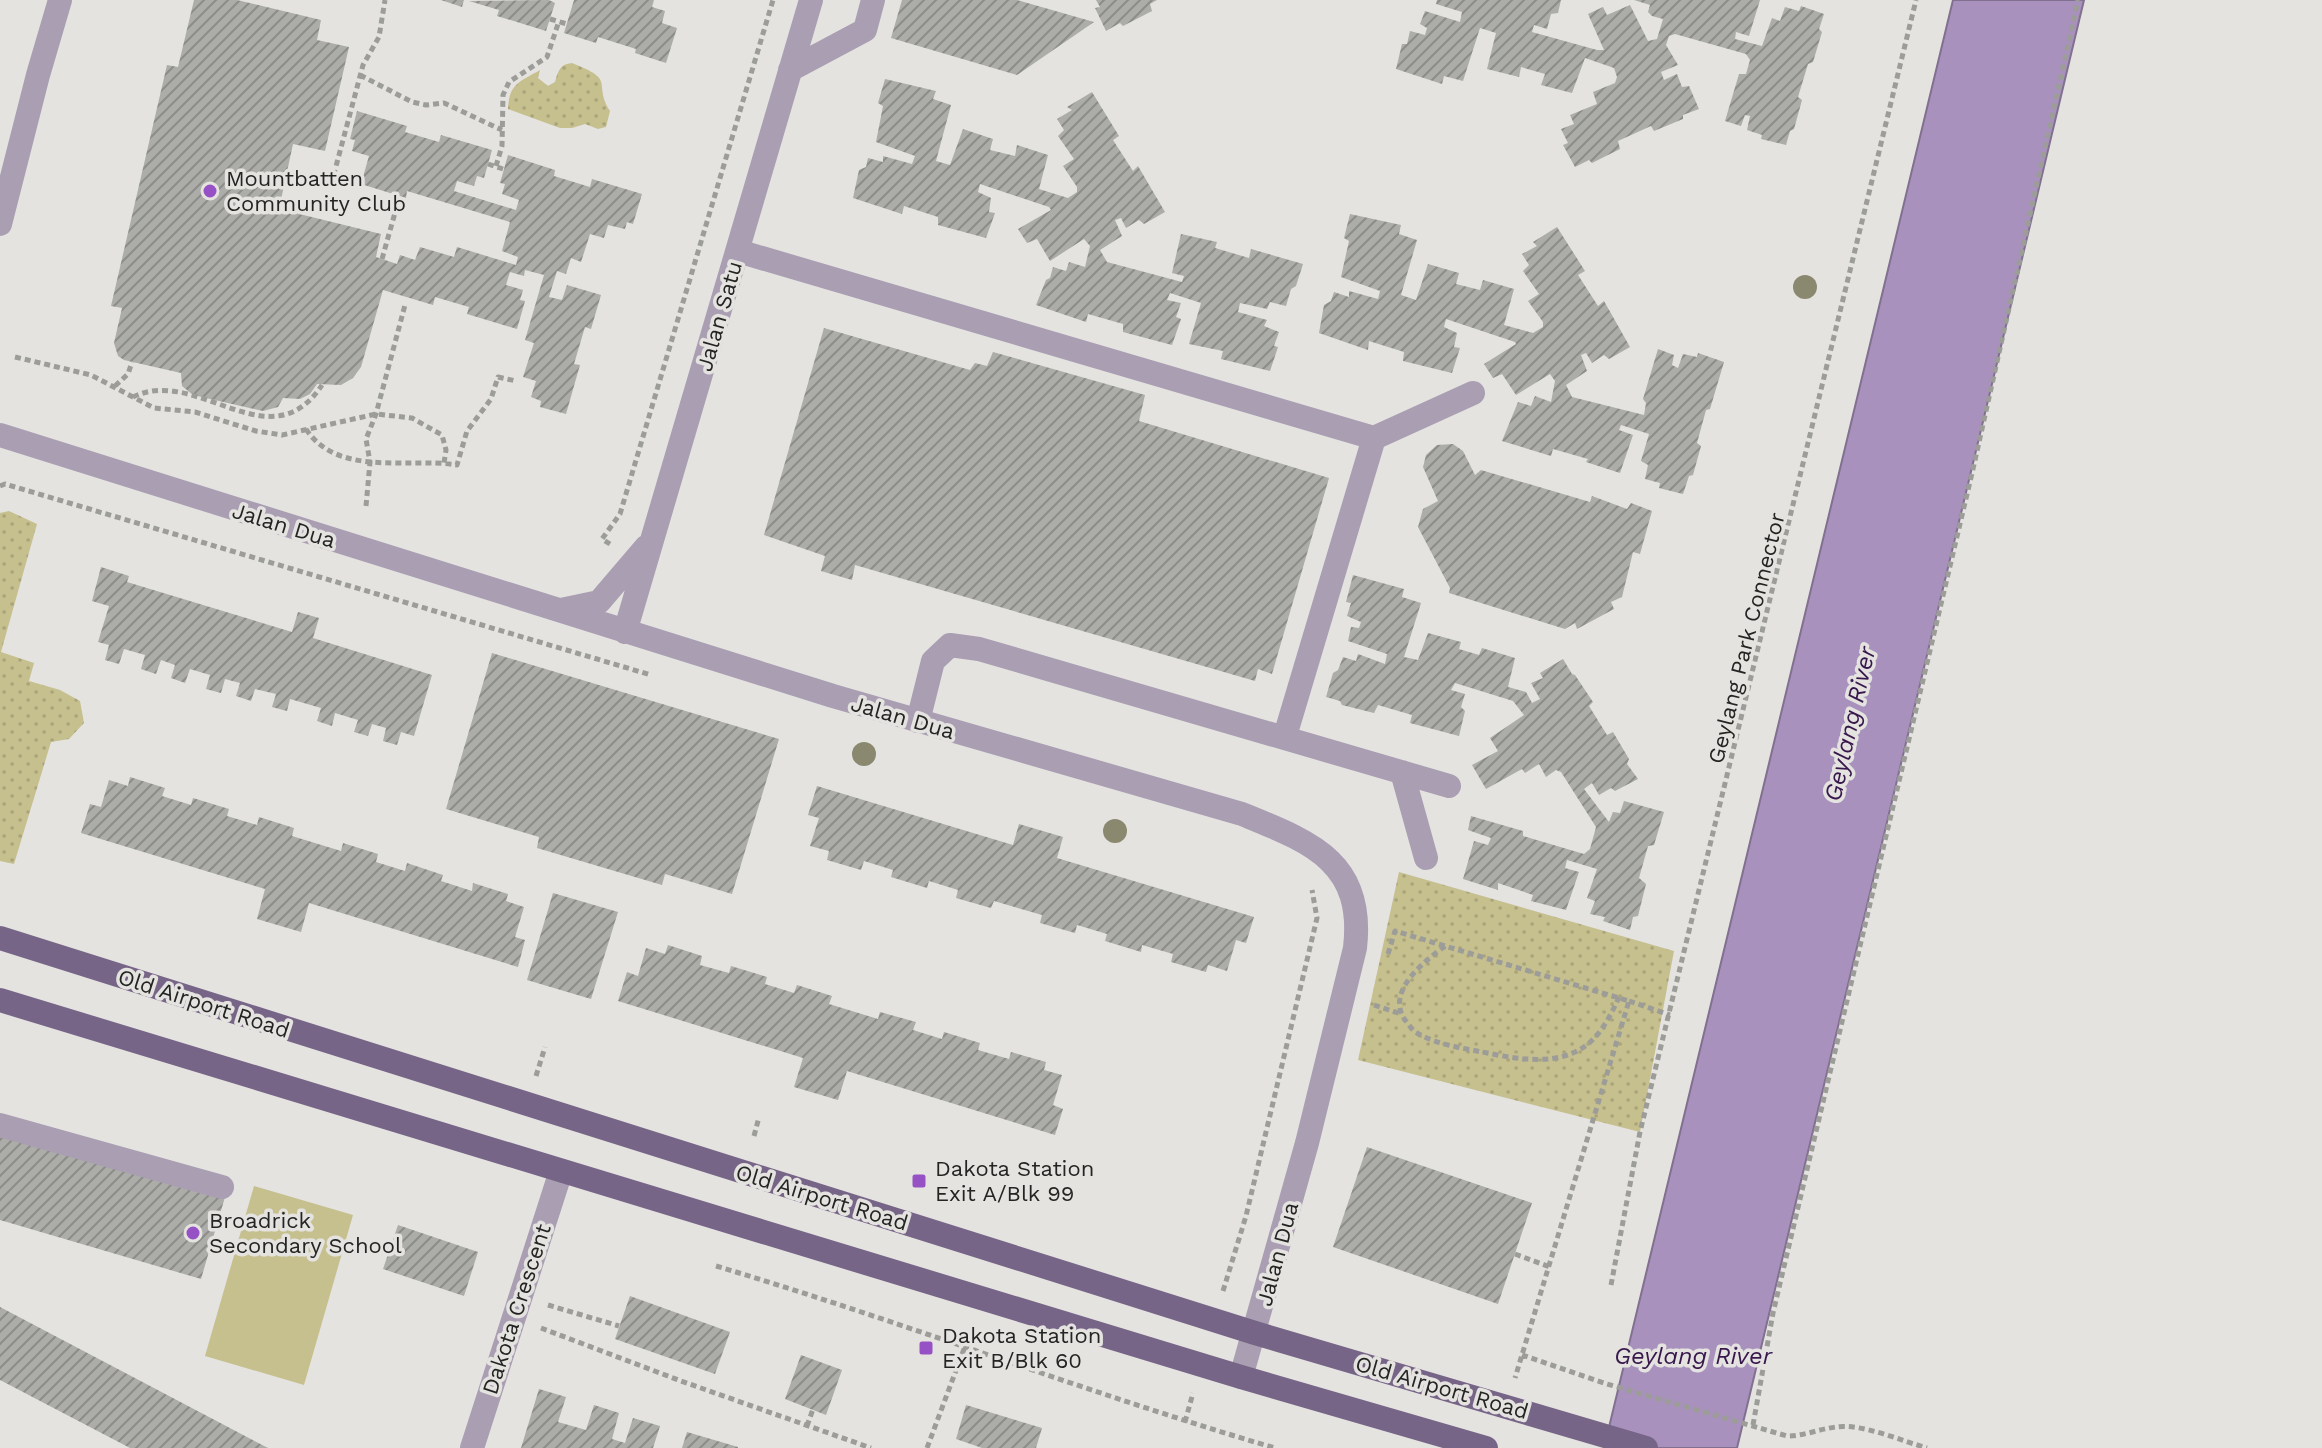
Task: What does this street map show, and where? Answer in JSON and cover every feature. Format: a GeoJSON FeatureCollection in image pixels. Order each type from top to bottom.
{"type":"FeatureCollection","features":[{"type":"Feature","properties":{"kind":"main road","name":"Old Airport Road"},"geometry":{"type":"LineString","coordinates":[[0,938],[1255,1333],[1646,1448]]}},
{"type":"Feature","properties":{"kind":"main road","name":"Old Airport Road"},"geometry":{"type":"LineString","coordinates":[[0,1000],[1241,1377],[1486,1448]]}},
{"type":"Feature","properties":{"kind":"street"},"geometry":{"type":"LineString","coordinates":[[38,75],[41,0]]}},
{"type":"Feature","properties":{"kind":"street"},"geometry":{"type":"LineString","coordinates":[[0,224],[60,0]]}},
{"type":"Feature","properties":{"kind":"street","name":"Jalan Satu"},"geometry":{"type":"LineString","coordinates":[[625,632],[811,0]]}},
{"type":"Feature","properties":{"kind":"street"},"geometry":{"type":"LineString","coordinates":[[790,70],[865,30],[873,0]]}},
{"type":"Feature","properties":{"kind":"street"},"geometry":{"type":"LineString","coordinates":[[738,251],[1374,438],[1473,393]]}},
{"type":"Feature","properties":{"kind":"street","name":"Jalan Dua"},"geometry":{"type":"LineString","coordinates":[[0,435],[625,632],[918,721],[1242,814],[1304,840],[1322,852],[1352,894],[1356,919],[1355,948],[1307,1143],[1255,1333]]}},
{"type":"Feature","properties":{"kind":"street"},"geometry":{"type":"LineString","coordinates":[[1285,736],[1374,438]]}},
{"type":"Feature","properties":{"kind":"street"},"geometry":{"type":"LineString","coordinates":[[558,611],[599,602],[654,537]]}},
{"type":"Feature","properties":{"kind":"street"},"geometry":{"type":"LineString","coordinates":[[918,721],[933,661],[950,645],[979,649],[1449,786]]}},
{"type":"Feature","properties":{"kind":"street"},"geometry":{"type":"LineString","coordinates":[[1402,772],[1426,858]]}},
{"type":"Feature","properties":{"kind":"street"},"geometry":{"type":"LineString","coordinates":[[0,1125],[222,1187]]}},
{"type":"Feature","properties":{"kind":"street","name":"Dakota Crescent"},"geometry":{"type":"LineString","coordinates":[[472,1448],[561,1171]]}},
{"type":"Feature","properties":{"kind":"street"},"geometry":{"type":"LineString","coordinates":[[1241,1377],[1255,1333]]}},
{"type":"Feature","properties":{"kind":"path"},"geometry":{"type":"LineString","coordinates":[[331,185],[360,75],[379,37],[385,0]]}},
{"type":"Feature","properties":{"kind":"path"},"geometry":{"type":"LineString","coordinates":[[602,539],[620,514],[773,0]]}},
{"type":"Feature","properties":{"kind":"path","name":"Geylang Park Connector"},"geometry":{"type":"LineString","coordinates":[[1611,1285],[1640,1132],[1916,0]]}},
{"type":"Feature","properties":{"kind":"path"},"geometry":{"type":"LineString","coordinates":[[1753,1425],[1773,1313],[1973,469],[2078,0]]}},
{"type":"Feature","properties":{"kind":"path"},"geometry":{"type":"LineString","coordinates":[[550,19],[567,24]]}},
{"type":"Feature","properties":{"kind":"path"},"geometry":{"type":"LineString","coordinates":[[496,166],[502,146],[503,95],[509,82],[547,57],[559,21]]}},
{"type":"Feature","properties":{"kind":"path"},"geometry":{"type":"LineString","coordinates":[[360,75],[412,102],[426,105],[444,103],[502,130]]}},
{"type":"Feature","properties":{"kind":"path"},"geometry":{"type":"LineString","coordinates":[[488,164],[503,169]]}},
{"type":"Feature","properties":{"kind":"path"},"geometry":{"type":"LineString","coordinates":[[382,259],[398,202]]}},
{"type":"Feature","properties":{"kind":"path"},"geometry":{"type":"LineString","coordinates":[[366,506],[370,462],[366,439],[376,414],[405,305]]}},
{"type":"Feature","properties":{"kind":"path"},"geometry":{"type":"LineString","coordinates":[[15,357],[91,375],[154,408],[195,412],[256,431],[282,435],[376,414],[412,418],[442,435],[446,450],[444,463]]}},
{"type":"Feature","properties":{"kind":"path"},"geometry":{"type":"LineString","coordinates":[[115,386],[128,374],[132,362]]}},
{"type":"Feature","properties":{"kind":"path"},"geometry":{"type":"LineString","coordinates":[[306,429],[324,449],[345,458],[370,462],[457,465],[467,431],[491,399],[498,377],[516,381]]}},
{"type":"Feature","properties":{"kind":"path"},"geometry":{"type":"LineString","coordinates":[[132,398],[141,393],[160,391],[186,395],[251,415],[271,417],[293,413],[310,402],[322,385]]}},
{"type":"Feature","properties":{"kind":"path"},"geometry":{"type":"LineString","coordinates":[[0,486],[5,484],[20,488],[654,676]]}},
{"type":"Feature","properties":{"kind":"path"},"geometry":{"type":"LineString","coordinates":[[1232,1260],[1246,1216],[1317,918],[1312,885]]}},
{"type":"Feature","properties":{"kind":"path"},"geometry":{"type":"LineString","coordinates":[[1395,931],[1670,1015]]}},
{"type":"Feature","properties":{"kind":"path"},"geometry":{"type":"LineString","coordinates":[[1401,1014],[1402,993],[1414,971],[1445,946]]}},
{"type":"Feature","properties":{"kind":"path"},"geometry":{"type":"LineString","coordinates":[[1374,1005],[1401,1014],[1415,1033],[1507,1057],[1545,1060],[1580,1050],[1597,1036],[1610,1018],[1619,997]]}},
{"type":"Feature","properties":{"kind":"path"},"geometry":{"type":"LineString","coordinates":[[1507,1405],[1629,1001]]}},
{"type":"Feature","properties":{"kind":"path"},"geometry":{"type":"LineString","coordinates":[[754,1136],[759,1117]]}},
{"type":"Feature","properties":{"kind":"path"},"geometry":{"type":"LineString","coordinates":[[1515,1254],[1550,1267]]}},
{"type":"Feature","properties":{"kind":"path"},"geometry":{"type":"LineString","coordinates":[[716,1266],[806,1293],[1185,1422],[1275,1448]]}},
{"type":"Feature","properties":{"kind":"path"},"geometry":{"type":"LineString","coordinates":[[547,1304],[619,1326]]}},
{"type":"Feature","properties":{"kind":"path"},"geometry":{"type":"LineString","coordinates":[[534,1325],[871,1448]]}},
{"type":"Feature","properties":{"kind":"path"},"geometry":{"type":"LineString","coordinates":[[927,1448],[964,1349]]}},
{"type":"Feature","properties":{"kind":"path"},"geometry":{"type":"LineString","coordinates":[[1522,1355],[1607,1384],[1787,1436],[1801,1436],[1837,1426],[1852,1427],[1927,1448]]}},
{"type":"Feature","properties":{"kind":"path"},"geometry":{"type":"LineString","coordinates":[[807,1426],[813,1409]]}},
{"type":"Feature","properties":{"kind":"shaded area"},"geometry":{"type":"Polygon","coordinates":[[[572,63],[595,74],[602,83],[610,111],[606,127],[598,129],[585,124],[560,128],[508,109],[510,94],[521,81],[540,70],[538,78],[548,86],[555,82],[562,67],[572,63]]]}},
{"type":"Feature","properties":{"kind":"shaded area"},"geometry":{"type":"Polygon","coordinates":[[[9,511],[37,524],[1,652],[34,663],[29,681],[60,690],[80,701],[84,723],[69,739],[51,742],[14,864],[0,861],[0,513],[9,511]]]}},
{"type":"Feature","properties":{"kind":"shaded area"},"geometry":{"type":"Polygon","coordinates":[[[1399,872],[1674,951],[1640,1132],[1358,1060],[1399,872]]]}},
{"type":"Feature","properties":{"kind":"shaded area"},"geometry":{"type":"Polygon","coordinates":[[[254,1186],[353,1215],[304,1385],[205,1356],[254,1186]]]}},
{"type":"Feature","properties":{"kind":"water","name":"Geylang River"},"geometry":{"type":"Polygon","coordinates":[[[1953,0],[2084,0],[1737,1448],[1604,1448],[1953,0]]]}},
{"type":"Feature","properties":{"kind":"building","name":"Mountbatten Community Club"},"geometry":{"type":"Polygon","coordinates":[[[194,0],[237,0],[321,20],[317,40],[349,47],[325,151],[293,144],[279,209],[381,234],[376,257],[397,264],[400,255],[415,260],[420,247],[454,257],[457,247],[516,265],[518,257],[502,251],[510,222],[407,191],[406,198],[361,184],[369,156],[352,151],[355,140],[350,139],[357,111],[407,126],[405,132],[439,142],[441,135],[492,150],[484,178],[477,176],[474,186],[457,181],[454,191],[516,210],[519,200],[502,194],[505,184],[500,183],[508,155],[555,170],[554,176],[590,187],[592,179],[642,194],[633,224],[627,222],[625,229],[608,225],[604,238],[590,234],[581,262],[571,258],[566,274],[557,271],[549,297],[562,300],[567,285],[601,295],[591,329],[585,327],[574,364],[580,365],[566,414],[540,407],[541,401],[531,397],[536,381],[523,377],[534,343],[525,340],[544,275],[525,270],[524,276],[510,272],[506,285],[523,290],[520,300],[525,301],[517,329],[467,314],[469,307],[435,297],[433,305],[383,290],[361,367],[353,378],[341,385],[317,384],[310,394],[300,399],[283,398],[278,407],[263,411],[193,395],[182,386],[181,373],[118,356],[114,343],[122,308],[111,306],[167,65],[178,67],[194,0]]]}},
{"type":"Feature","properties":{"kind":"building"},"geometry":{"type":"Polygon","coordinates":[[[441,0],[464,0],[462,7],[441,0]]]}},
{"type":"Feature","properties":{"kind":"building"},"geometry":{"type":"Polygon","coordinates":[[[549,0],[555,3],[546,31],[497,16],[499,10],[469,1],[549,0]]]}},
{"type":"Feature","properties":{"kind":"building"},"geometry":{"type":"Polygon","coordinates":[[[574,0],[654,0],[652,7],[665,11],[662,23],[677,28],[666,63],[598,37],[596,43],[564,33],[574,0]]]}},
{"type":"Feature","properties":{"kind":"building"},"geometry":{"type":"Polygon","coordinates":[[[902,0],[1017,0],[1094,22],[1017,75],[891,38],[902,0]]]}},
{"type":"Feature","properties":{"kind":"building"},"geometry":{"type":"Polygon","coordinates":[[[1096,0],[1157,0],[1150,4],[1152,11],[1106,31],[1095,8],[1100,7],[1096,0]]]}},
{"type":"Feature","properties":{"kind":"building"},"geometry":{"type":"Polygon","coordinates":[[[1437,0],[1561,0],[1558,13],[1551,14],[1547,29],[1534,25],[1532,32],[1597,50],[1604,50],[1588,14],[1603,7],[1607,15],[1630,5],[1648,41],[1657,39],[1663,19],[1648,12],[1650,5],[1634,0],[1760,0],[1749,36],[1736,32],[1735,39],[1762,46],[1772,18],[1780,21],[1785,7],[1799,11],[1801,6],[1824,14],[1813,62],[1808,64],[1798,97],[1802,100],[1794,129],[1790,131],[1786,145],[1761,139],[1762,135],[1747,130],[1750,116],[1745,115],[1741,126],[1725,121],[1739,74],[1746,74],[1750,60],[1746,54],[1675,34],[1669,36],[1666,45],[1678,65],[1661,72],[1664,80],[1677,74],[1682,87],[1689,86],[1699,109],[1654,131],[1651,126],[1618,141],[1620,149],[1592,163],[1589,160],[1575,167],[1563,145],[1568,143],[1561,129],[1574,124],[1570,115],[1597,104],[1593,92],[1615,83],[1614,68],[1585,58],[1572,93],[1541,85],[1545,74],[1521,67],[1519,77],[1487,69],[1496,33],[1480,28],[1463,81],[1444,76],[1442,84],[1396,69],[1402,44],[1407,44],[1410,31],[1425,35],[1427,28],[1420,24],[1425,11],[1460,22],[1462,12],[1436,4],[1437,0]]]}},
{"type":"Feature","properties":{"kind":"building"},"geometry":{"type":"Polygon","coordinates":[[[885,79],[936,91],[933,99],[951,105],[936,161],[950,165],[963,129],[993,139],[990,150],[1015,156],[1017,145],[1048,155],[1039,189],[1068,198],[1077,192],[1077,187],[1063,166],[1074,159],[1058,136],[1064,130],[1057,119],[1072,110],[1067,107],[1092,92],[1119,136],[1113,140],[1133,171],[1138,166],[1165,212],[1144,224],[1139,220],[1126,228],[1121,218],[1115,220],[1122,236],[1100,250],[1107,262],[1182,282],[1184,276],[1172,273],[1181,234],[1217,242],[1215,248],[1249,258],[1251,249],[1303,264],[1286,306],[1270,302],[1267,309],[1240,303],[1238,312],[1267,320],[1264,326],[1279,332],[1270,371],[1221,359],[1223,351],[1189,344],[1201,303],[1170,293],[1167,300],[1181,303],[1176,317],[1181,319],[1172,345],[1123,332],[1123,324],[1088,314],[1086,322],[1036,305],[1053,267],[1066,271],[1069,262],[1085,267],[1090,246],[1084,239],[1050,261],[1037,239],[1027,243],[1018,229],[1051,210],[1049,207],[980,184],[978,192],[991,198],[989,212],[995,213],[986,238],[938,225],[938,217],[904,206],[902,214],[853,198],[859,170],[866,167],[868,158],[883,162],[883,156],[912,164],[915,156],[876,142],[883,106],[878,103],[885,79]]]}},
{"type":"Feature","properties":{"kind":"building"},"geometry":{"type":"Polygon","coordinates":[[[1350,214],[1401,225],[1399,234],[1417,240],[1401,295],[1416,300],[1428,264],[1459,273],[1456,284],[1480,290],[1483,280],[1514,289],[1504,325],[1533,333],[1543,327],[1543,322],[1528,301],[1539,294],[1523,271],[1529,265],[1522,254],[1537,246],[1533,242],[1557,227],[1585,271],[1578,275],[1598,306],[1604,301],[1630,347],[1609,359],[1604,355],[1592,363],[1586,353],[1581,355],[1587,371],[1566,385],[1572,397],[1644,415],[1646,403],[1643,399],[1658,349],[1674,355],[1672,365],[1678,368],[1683,354],[1697,357],[1698,353],[1724,362],[1710,409],[1706,410],[1693,475],[1689,476],[1683,494],[1659,488],[1660,483],[1645,479],[1648,465],[1641,461],[1649,434],[1621,425],[1619,430],[1633,435],[1620,473],[1553,449],[1551,456],[1502,441],[1518,402],[1531,406],[1535,396],[1551,402],[1555,381],[1550,374],[1516,395],[1502,374],[1493,378],[1484,364],[1515,342],[1446,319],[1444,327],[1457,333],[1454,347],[1460,348],[1452,373],[1403,361],[1404,352],[1369,341],[1368,350],[1319,333],[1324,305],[1331,301],[1334,292],[1349,297],[1349,291],[1378,299],[1380,291],[1341,277],[1349,241],[1344,238],[1350,214]]]}},
{"type":"Feature","properties":{"kind":"building"},"geometry":{"type":"Polygon","coordinates":[[[824,328],[970,370],[975,363],[987,366],[993,352],[1145,395],[1139,421],[1329,478],[1272,674],[1258,669],[1255,681],[855,565],[852,580],[821,571],[825,556],[764,535],[824,328]]]}},
{"type":"Feature","properties":{"kind":"building"},"geometry":{"type":"Polygon","coordinates":[[[1453,444],[1463,451],[1475,475],[1481,470],[1590,502],[1592,496],[1627,509],[1631,503],[1652,511],[1640,554],[1633,552],[1622,597],[1611,602],[1614,609],[1577,629],[1575,623],[1565,629],[1449,593],[1450,588],[1418,527],[1423,509],[1438,501],[1423,467],[1426,455],[1437,445],[1453,444]]]}},
{"type":"Feature","properties":{"kind":"building"},"geometry":{"type":"Polygon","coordinates":[[[101,567],[129,576],[127,582],[292,632],[298,612],[319,618],[313,638],[432,675],[414,736],[401,732],[397,745],[383,741],[386,728],[372,724],[368,736],[354,732],[358,720],[335,713],[332,726],[317,721],[321,708],[290,699],[287,711],[272,707],[276,694],[255,689],[251,701],[236,696],[240,683],[225,679],[221,693],[206,689],[210,675],[190,669],[185,683],[171,678],[175,665],[161,660],[156,674],[141,669],[145,655],[124,649],[119,664],[105,660],[109,645],[98,642],[109,606],[92,601],[101,567]]]}},
{"type":"Feature","properties":{"kind":"building"},"geometry":{"type":"Polygon","coordinates":[[[1353,575],[1404,589],[1402,597],[1421,603],[1404,657],[1418,660],[1428,633],[1461,642],[1459,649],[1479,655],[1482,648],[1515,658],[1508,687],[1526,692],[1532,703],[1540,699],[1531,683],[1543,678],[1540,673],[1563,659],[1593,702],[1589,706],[1607,735],[1613,732],[1629,759],[1627,764],[1638,779],[1599,795],[1592,783],[1584,789],[1609,822],[1613,812],[1620,813],[1624,801],[1664,812],[1654,845],[1648,846],[1639,878],[1646,884],[1638,916],[1633,917],[1630,930],[1603,921],[1605,917],[1590,914],[1595,901],[1587,898],[1597,869],[1567,860],[1565,868],[1579,872],[1566,910],[1531,901],[1533,895],[1498,883],[1498,890],[1463,879],[1474,841],[1488,845],[1491,838],[1468,830],[1471,816],[1584,854],[1590,849],[1596,827],[1561,772],[1556,770],[1546,777],[1539,764],[1525,773],[1522,769],[1486,789],[1472,765],[1498,751],[1490,738],[1524,715],[1513,701],[1455,683],[1451,690],[1465,694],[1461,707],[1465,711],[1459,736],[1410,723],[1412,715],[1378,705],[1374,713],[1342,705],[1340,701],[1326,697],[1333,673],[1338,670],[1343,657],[1356,661],[1358,654],[1385,664],[1387,654],[1348,641],[1351,627],[1359,628],[1361,622],[1347,616],[1351,603],[1346,602],[1353,575]]]}},
{"type":"Feature","properties":{"kind":"building"},"geometry":{"type":"Polygon","coordinates":[[[492,653],[779,739],[732,894],[665,874],[662,885],[537,848],[539,837],[446,809],[492,653]]]}},
{"type":"Feature","properties":{"kind":"building"},"geometry":{"type":"Polygon","coordinates":[[[130,777],[165,788],[162,796],[191,805],[193,798],[229,809],[227,816],[257,825],[259,817],[294,828],[292,836],[341,851],[343,843],[378,854],[376,862],[405,871],[407,863],[443,875],[441,881],[472,891],[473,883],[508,894],[506,901],[524,907],[515,937],[525,940],[518,967],[309,903],[301,932],[257,919],[265,889],[81,833],[90,804],[101,807],[109,780],[128,786],[130,777]]]}},
{"type":"Feature","properties":{"kind":"building"},"geometry":{"type":"Polygon","coordinates":[[[817,786],[1013,845],[1019,824],[1063,837],[1057,858],[1254,917],[1246,943],[1236,940],[1227,971],[1208,965],[1206,972],[1171,962],[1173,954],[1142,945],[1141,952],[1105,941],[1107,934],[1077,925],[1075,933],[1040,923],[1042,915],[994,901],[991,908],[956,898],[958,890],[929,881],[927,888],[891,877],[893,870],[864,861],[861,870],[827,860],[829,851],[810,846],[819,818],[808,815],[817,786]]]}},
{"type":"Feature","properties":{"kind":"building"},"geometry":{"type":"Polygon","coordinates":[[[553,893],[618,912],[591,999],[527,980],[553,893]]]}},
{"type":"Feature","properties":{"kind":"building"},"geometry":{"type":"Polygon","coordinates":[[[668,945],[702,956],[700,965],[729,973],[731,966],[767,977],[765,984],[794,993],[797,985],[832,996],[829,1004],[878,1019],[880,1012],[916,1022],[913,1030],[942,1039],[944,1032],[980,1043],[978,1050],[1009,1059],[1011,1052],[1046,1062],[1044,1070],[1062,1075],[1053,1105],[1063,1109],[1055,1135],[847,1071],[838,1100],[794,1087],[803,1058],[618,1001],[627,972],[638,976],[646,948],[665,954],[668,945]]]}},
{"type":"Feature","properties":{"kind":"building"},"geometry":{"type":"Polygon","coordinates":[[[0,1131],[225,1197],[201,1279],[0,1220],[0,1131]]]}},
{"type":"Feature","properties":{"kind":"building"},"geometry":{"type":"Polygon","coordinates":[[[1367,1147],[1532,1203],[1498,1304],[1333,1247],[1367,1147]]]}},
{"type":"Feature","properties":{"kind":"building"},"geometry":{"type":"Polygon","coordinates":[[[398,1225],[478,1252],[464,1296],[383,1269],[398,1225]]]}},
{"type":"Feature","properties":{"kind":"building"},"geometry":{"type":"Polygon","coordinates":[[[630,1296],[730,1332],[715,1374],[615,1339],[630,1296]]]}},
{"type":"Feature","properties":{"kind":"building"},"geometry":{"type":"Polygon","coordinates":[[[0,1307],[268,1448],[130,1448],[0,1380],[0,1307]]]}},
{"type":"Feature","properties":{"kind":"building"},"geometry":{"type":"Polygon","coordinates":[[[801,1355],[842,1370],[826,1415],[785,1399],[801,1355]]]}},
{"type":"Feature","properties":{"kind":"building"},"geometry":{"type":"Polygon","coordinates":[[[539,1389],[566,1397],[558,1422],[586,1430],[594,1405],[619,1413],[612,1439],[625,1443],[633,1418],[660,1426],[653,1448],[521,1448],[539,1389]]]}},
{"type":"Feature","properties":{"kind":"building"},"geometry":{"type":"Polygon","coordinates":[[[966,1405],[1042,1428],[1036,1448],[982,1448],[956,1439],[966,1405]]]}},
{"type":"Feature","properties":{"kind":"building"},"geometry":{"type":"Polygon","coordinates":[[[687,1432],[738,1447],[738,1448],[682,1448],[687,1432]]]}},
{"type":"Feature","properties":{"kind":"place","name":"Mountbatten Community Club"},"geometry":{"type":"Point","coordinates":[210,191]}},
{"type":"Feature","properties":{"kind":"place","name":"Dakota Station Exit A/Blk 99"},"geometry":{"type":"Point","coordinates":[919,1181]}},
{"type":"Feature","properties":{"kind":"place","name":"Broadrick Secondary School"},"geometry":{"type":"Point","coordinates":[193,1233]}},
{"type":"Feature","properties":{"kind":"place","name":"Dakota Station Exit B/Blk 60"},"geometry":{"type":"Point","coordinates":[926,1348]}}]}
